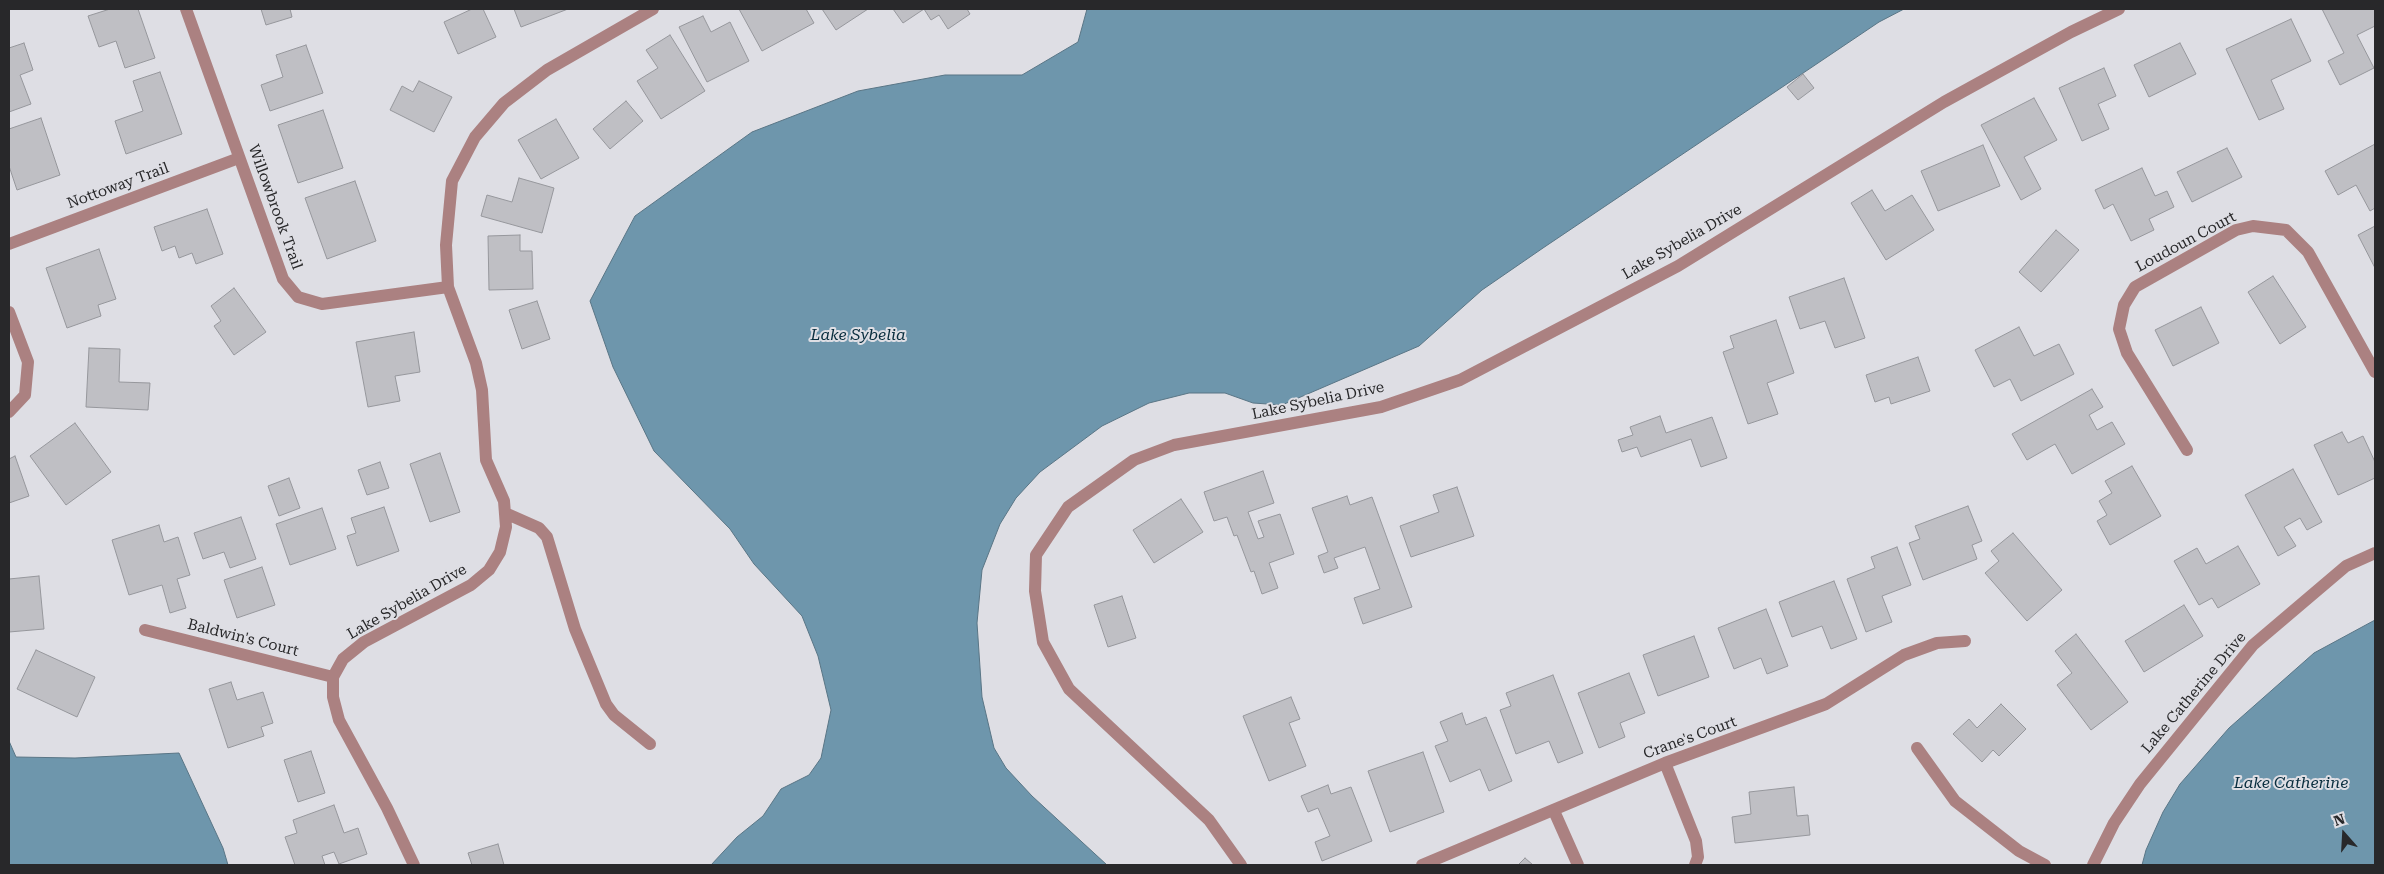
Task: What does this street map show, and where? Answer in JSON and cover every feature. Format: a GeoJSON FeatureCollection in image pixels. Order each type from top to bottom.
{"type":"FeatureCollection","features":[{"type":"Feature","properties":{"kind":"street","name":"Willowbrook Trail"},"geometry":{"type":"LineString","coordinates":[[186,9],[283,278],[298,297],[322,304],[448,287]]}},
{"type":"Feature","properties":{"kind":"street","name":"Lake Sybelia Drive"},"geometry":{"type":"LineString","coordinates":[[333,677],[343,659],[364,642],[471,585],[489,570],[500,552],[506,526],[504,502],[486,460],[483,433],[483,398],[476,363],[448,287],[446,245],[452,180],[476,137],[504,103],[547,70],[653,9]]}},
{"type":"Feature","properties":{"kind":"street","name":"Lake Sybelia Drive"},"geometry":{"type":"LineString","coordinates":[[1241,865],[1209,820],[1069,689],[1043,642],[1035,590],[1036,555],[1068,507],[1134,460],[1174,444],[1381,407],[1460,380],[1678,266],[1944,102],[2071,32],[2119,9]]}},
{"type":"Feature","properties":{"kind":"street","name":"Nottoway Trail"},"geometry":{"type":"LineString","coordinates":[[9,244],[239,158]]}},
{"type":"Feature","properties":{"kind":"street","name":"Loudoun Court"},"geometry":{"type":"LineString","coordinates":[[2187,450],[2127,354],[2119,329],[2124,305],[2135,287],[2236,230],[2253,226],[2286,230],[2308,252],[2375,372]]}},
{"type":"Feature","properties":{"kind":"street"},"geometry":{"type":"LineString","coordinates":[[9,312],[28,362],[25,395],[9,412]]}},
{"type":"Feature","properties":{"kind":"street"},"geometry":{"type":"LineString","coordinates":[[505,513],[540,528],[547,537],[575,629],[606,704],[614,715],[650,744]]}},
{"type":"Feature","properties":{"kind":"street","name":"Lake Catherine Drive"},"geometry":{"type":"LineString","coordinates":[[2093,865],[2114,823],[2140,784],[2253,645],[2346,566],[2375,553]]}},
{"type":"Feature","properties":{"kind":"street","name":"Baldwin's Court"},"geometry":{"type":"LineString","coordinates":[[145,630],[333,677]]}},
{"type":"Feature","properties":{"kind":"street","name":"Crane's Court"},"geometry":{"type":"LineString","coordinates":[[1422,865],[1665,763],[1826,704],[1904,655],[1937,643],[1965,641]]}},
{"type":"Feature","properties":{"kind":"street"},"geometry":{"type":"LineString","coordinates":[[333,677],[333,697],[339,720],[387,808],[414,865]]}},
{"type":"Feature","properties":{"kind":"street"},"geometry":{"type":"LineString","coordinates":[[1916,748],[1955,801],[2018,851],[2045,865]]}},
{"type":"Feature","properties":{"kind":"street"},"geometry":{"type":"LineString","coordinates":[[1665,763],[1696,840],[1698,857],[1696,865]]}},
{"type":"Feature","properties":{"kind":"street"},"geometry":{"type":"LineString","coordinates":[[1554,811],[1578,865]]}},
{"type":"Feature","properties":{"kind":"water","name":"Lake Sybelia"},"geometry":{"type":"Polygon","coordinates":[[[1087,9],[1904,9],[1879,22],[1482,290],[1419,346],[1282,405],[1253,403],[1225,393],[1189,393],[1149,403],[1102,426],[1040,472],[1016,498],[1000,524],[982,570],[977,623],[982,697],[994,748],[1006,768],[1032,796],[1107,865],[711,865],[737,837],[763,816],[781,789],[809,775],[821,758],[831,710],[818,656],[802,616],[754,564],[730,529],[654,451],[613,367],[590,301],[635,216],[752,132],[858,91],[945,75],[1022,75],[1078,42],[1087,9]]]}},
{"type":"Feature","properties":{"kind":"water","name":"Lake Catherine"},"geometry":{"type":"Polygon","coordinates":[[[2375,620],[2375,865],[2142,865],[2146,850],[2163,812],[2180,784],[2229,728],[2314,653],[2375,620]]]}},
{"type":"Feature","properties":{"kind":"water"},"geometry":{"type":"Polygon","coordinates":[[[9,741],[16,757],[75,758],[179,753],[223,848],[228,865],[9,865],[9,741]]]}},
{"type":"Feature","properties":{"kind":"building"},"geometry":{"type":"Polygon","coordinates":[[[110,9],[138,9],[155,58],[125,68],[116,41],[99,47],[88,16],[110,9]]]}},
{"type":"Feature","properties":{"kind":"building"},"geometry":{"type":"Polygon","coordinates":[[[261,9],[290,9],[292,17],[266,25],[261,9]]]}},
{"type":"Feature","properties":{"kind":"building"},"geometry":{"type":"Polygon","coordinates":[[[472,9],[483,9],[496,37],[458,54],[444,22],[472,9]]]}},
{"type":"Feature","properties":{"kind":"building"},"geometry":{"type":"Polygon","coordinates":[[[514,9],[568,9],[521,27],[514,9]]]}},
{"type":"Feature","properties":{"kind":"building"},"geometry":{"type":"Polygon","coordinates":[[[739,9],[806,9],[814,23],[762,51],[739,9]]]}},
{"type":"Feature","properties":{"kind":"building"},"geometry":{"type":"Polygon","coordinates":[[[822,9],[868,9],[836,30],[822,9]]]}},
{"type":"Feature","properties":{"kind":"building"},"geometry":{"type":"Polygon","coordinates":[[[893,9],[924,9],[903,23],[893,9]]]}},
{"type":"Feature","properties":{"kind":"building"},"geometry":{"type":"Polygon","coordinates":[[[924,9],[967,9],[970,14],[948,29],[939,15],[931,20],[924,9]]]}},
{"type":"Feature","properties":{"kind":"building"},"geometry":{"type":"Polygon","coordinates":[[[2322,9],[2375,9],[2375,26],[2357,35],[2374,68],[2340,85],[2328,61],[2344,53],[2322,9]]]}},
{"type":"Feature","properties":{"kind":"building"},"geometry":{"type":"Polygon","coordinates":[[[703,16],[711,32],[730,22],[749,61],[707,82],[679,27],[703,16]]]}},
{"type":"Feature","properties":{"kind":"building"},"geometry":{"type":"Polygon","coordinates":[[[2291,19],[2311,61],[2271,80],[2284,109],[2259,120],[2226,49],[2291,19]]]}},
{"type":"Feature","properties":{"kind":"building"},"geometry":{"type":"Polygon","coordinates":[[[670,35],[705,91],[661,119],[637,81],[658,68],[646,50],[670,35]]]}},
{"type":"Feature","properties":{"kind":"building"},"geometry":{"type":"Polygon","coordinates":[[[24,43],[33,70],[20,75],[31,104],[9,112],[9,48],[24,43]]]}},
{"type":"Feature","properties":{"kind":"building"},"geometry":{"type":"Polygon","coordinates":[[[2180,43],[2196,74],[2149,97],[2134,65],[2180,43]]]}},
{"type":"Feature","properties":{"kind":"building"},"geometry":{"type":"Polygon","coordinates":[[[306,45],[323,93],[270,111],[261,85],[283,77],[276,55],[306,45]]]}},
{"type":"Feature","properties":{"kind":"building"},"geometry":{"type":"Polygon","coordinates":[[[2104,68],[2116,96],[2098,104],[2109,129],[2082,141],[2059,88],[2104,68]]]}},
{"type":"Feature","properties":{"kind":"building"},"geometry":{"type":"Polygon","coordinates":[[[160,72],[182,134],[126,154],[115,121],[143,111],[133,81],[160,72]]]}},
{"type":"Feature","properties":{"kind":"building"},"geometry":{"type":"Polygon","coordinates":[[[1803,74],[1814,88],[1798,100],[1787,87],[1803,74]]]}},
{"type":"Feature","properties":{"kind":"building"},"geometry":{"type":"Polygon","coordinates":[[[419,81],[452,97],[434,132],[390,110],[402,86],[413,92],[419,81]]]}},
{"type":"Feature","properties":{"kind":"building"},"geometry":{"type":"Polygon","coordinates":[[[2034,98],[2057,140],[2024,157],[2041,189],[2021,200],[1981,125],[2034,98]]]}},
{"type":"Feature","properties":{"kind":"building"},"geometry":{"type":"Polygon","coordinates":[[[626,101],[643,121],[610,149],[593,129],[626,101]]]}},
{"type":"Feature","properties":{"kind":"building"},"geometry":{"type":"Polygon","coordinates":[[[323,110],[343,168],[298,183],[278,125],[323,110]]]}},
{"type":"Feature","properties":{"kind":"building"},"geometry":{"type":"Polygon","coordinates":[[[41,118],[60,175],[17,190],[9,166],[9,129],[41,118]]]}},
{"type":"Feature","properties":{"kind":"building"},"geometry":{"type":"Polygon","coordinates":[[[556,119],[579,158],[541,179],[518,140],[556,119]]]}},
{"type":"Feature","properties":{"kind":"building"},"geometry":{"type":"Polygon","coordinates":[[[2375,144],[2375,208],[2370,211],[2356,185],[2338,195],[2325,171],[2375,144]]]}},
{"type":"Feature","properties":{"kind":"building"},"geometry":{"type":"Polygon","coordinates":[[[1983,145],[2000,186],[1938,211],[1921,171],[1983,145]]]}},
{"type":"Feature","properties":{"kind":"building"},"geometry":{"type":"Polygon","coordinates":[[[2227,148],[2242,177],[2192,202],[2177,172],[2227,148]]]}},
{"type":"Feature","properties":{"kind":"building"},"geometry":{"type":"Polygon","coordinates":[[[2142,168],[2155,196],[2167,191],[2174,207],[2149,219],[2154,230],[2131,241],[2113,204],[2104,209],[2095,190],[2142,168]]]}},
{"type":"Feature","properties":{"kind":"building"},"geometry":{"type":"Polygon","coordinates":[[[519,178],[554,188],[542,233],[481,216],[487,195],[512,202],[519,178]]]}},
{"type":"Feature","properties":{"kind":"building"},"geometry":{"type":"Polygon","coordinates":[[[355,181],[376,241],[327,259],[305,198],[355,181]]]}},
{"type":"Feature","properties":{"kind":"building"},"geometry":{"type":"Polygon","coordinates":[[[1872,190],[1885,211],[1912,195],[1934,230],[1886,260],[1851,203],[1872,190]]]}},
{"type":"Feature","properties":{"kind":"building"},"geometry":{"type":"Polygon","coordinates":[[[207,209],[223,254],[196,264],[192,253],[179,258],[175,246],[162,251],[154,227],[207,209]]]}},
{"type":"Feature","properties":{"kind":"building"},"geometry":{"type":"Polygon","coordinates":[[[2375,226],[2375,268],[2358,235],[2375,226]]]}},
{"type":"Feature","properties":{"kind":"building"},"geometry":{"type":"Polygon","coordinates":[[[2056,230],[2079,250],[2041,292],[2019,272],[2056,230]]]}},
{"type":"Feature","properties":{"kind":"building"},"geometry":{"type":"Polygon","coordinates":[[[520,235],[520,251],[532,251],[533,289],[489,290],[488,236],[520,235]]]}},
{"type":"Feature","properties":{"kind":"building"},"geometry":{"type":"Polygon","coordinates":[[[99,249],[116,299],[98,305],[101,316],[67,328],[46,268],[99,249]]]}},
{"type":"Feature","properties":{"kind":"building"},"geometry":{"type":"Polygon","coordinates":[[[2273,276],[2306,327],[2280,344],[2248,292],[2273,276]]]}},
{"type":"Feature","properties":{"kind":"building"},"geometry":{"type":"Polygon","coordinates":[[[1844,278],[1865,338],[1835,348],[1825,321],[1800,329],[1789,297],[1844,278]]]}},
{"type":"Feature","properties":{"kind":"building"},"geometry":{"type":"Polygon","coordinates":[[[234,288],[266,332],[234,355],[214,326],[221,321],[211,306],[234,288]]]}},
{"type":"Feature","properties":{"kind":"building"},"geometry":{"type":"Polygon","coordinates":[[[537,301],[550,339],[522,349],[509,310],[537,301]]]}},
{"type":"Feature","properties":{"kind":"building"},"geometry":{"type":"Polygon","coordinates":[[[2201,307],[2219,343],[2173,366],[2155,330],[2201,307]]]}},
{"type":"Feature","properties":{"kind":"building"},"geometry":{"type":"Polygon","coordinates":[[[1776,320],[1794,373],[1767,383],[1778,414],[1748,424],[1723,352],[1734,348],[1730,336],[1776,320]]]}},
{"type":"Feature","properties":{"kind":"building"},"geometry":{"type":"Polygon","coordinates":[[[2019,327],[2034,356],[2059,344],[2074,374],[2021,401],[2010,379],[1994,387],[1975,350],[2019,327]]]}},
{"type":"Feature","properties":{"kind":"building"},"geometry":{"type":"Polygon","coordinates":[[[414,332],[420,372],[395,376],[400,401],[368,407],[356,342],[414,332]]]}},
{"type":"Feature","properties":{"kind":"building"},"geometry":{"type":"Polygon","coordinates":[[[89,348],[120,349],[119,382],[150,383],[148,410],[86,407],[89,348]]]}},
{"type":"Feature","properties":{"kind":"building"},"geometry":{"type":"Polygon","coordinates":[[[1918,357],[1930,391],[1891,404],[1889,397],[1875,402],[1866,375],[1918,357]]]}},
{"type":"Feature","properties":{"kind":"building"},"geometry":{"type":"Polygon","coordinates":[[[2092,389],[2103,407],[2089,415],[2097,430],[2112,422],[2125,444],[2072,474],[2055,444],[2027,460],[2012,434],[2092,389]]]}},
{"type":"Feature","properties":{"kind":"building"},"geometry":{"type":"Polygon","coordinates":[[[1660,416],[1666,433],[1712,417],[1727,458],[1701,467],[1691,439],[1641,457],[1637,447],[1622,452],[1618,440],[1633,435],[1630,427],[1660,416]]]}},
{"type":"Feature","properties":{"kind":"building"},"geometry":{"type":"Polygon","coordinates":[[[75,423],[111,472],[66,505],[30,456],[75,423]]]}},
{"type":"Feature","properties":{"kind":"building"},"geometry":{"type":"Polygon","coordinates":[[[2342,432],[2348,443],[2363,436],[2375,462],[2375,478],[2338,495],[2314,445],[2342,432]]]}},
{"type":"Feature","properties":{"kind":"building"},"geometry":{"type":"Polygon","coordinates":[[[440,453],[460,512],[430,522],[410,464],[440,453]]]}},
{"type":"Feature","properties":{"kind":"building"},"geometry":{"type":"Polygon","coordinates":[[[15,456],[29,496],[9,503],[9,459],[15,456]]]}},
{"type":"Feature","properties":{"kind":"building"},"geometry":{"type":"Polygon","coordinates":[[[380,462],[389,488],[367,495],[358,470],[380,462]]]}},
{"type":"Feature","properties":{"kind":"building"},"geometry":{"type":"Polygon","coordinates":[[[2132,466],[2161,516],[2110,545],[2097,521],[2107,515],[2099,501],[2112,493],[2105,481],[2132,466]]]}},
{"type":"Feature","properties":{"kind":"building"},"geometry":{"type":"Polygon","coordinates":[[[2293,469],[2322,522],[2307,530],[2300,518],[2284,527],[2296,546],[2278,556],[2245,495],[2293,469]]]}},
{"type":"Feature","properties":{"kind":"building"},"geometry":{"type":"Polygon","coordinates":[[[1263,471],[1274,503],[1248,512],[1258,539],[1264,537],[1258,521],[1280,514],[1294,554],[1269,563],[1278,588],[1262,594],[1254,571],[1251,572],[1237,535],[1234,536],[1227,517],[1214,521],[1204,492],[1263,471]]]}},
{"type":"Feature","properties":{"kind":"building"},"geometry":{"type":"Polygon","coordinates":[[[289,478],[300,508],[279,516],[268,486],[289,478]]]}},
{"type":"Feature","properties":{"kind":"building"},"geometry":{"type":"Polygon","coordinates":[[[1457,487],[1474,536],[1411,557],[1400,526],[1439,512],[1433,495],[1457,487]]]}},
{"type":"Feature","properties":{"kind":"building"},"geometry":{"type":"Polygon","coordinates":[[[1347,496],[1350,505],[1372,497],[1412,607],[1363,624],[1354,598],[1380,589],[1365,547],[1334,558],[1338,568],[1324,573],[1318,556],[1328,552],[1312,508],[1347,496]]]}},
{"type":"Feature","properties":{"kind":"building"},"geometry":{"type":"Polygon","coordinates":[[[1181,499],[1203,532],[1154,563],[1133,530],[1181,499]]]}},
{"type":"Feature","properties":{"kind":"building"},"geometry":{"type":"Polygon","coordinates":[[[1968,506],[1982,541],[1972,545],[1977,559],[1923,580],[1909,543],[1920,539],[1915,526],[1968,506]]]}},
{"type":"Feature","properties":{"kind":"building"},"geometry":{"type":"Polygon","coordinates":[[[384,507],[399,551],[357,566],[347,536],[356,533],[351,518],[384,507]]]}},
{"type":"Feature","properties":{"kind":"building"},"geometry":{"type":"Polygon","coordinates":[[[322,508],[336,549],[290,565],[276,524],[322,508]]]}},
{"type":"Feature","properties":{"kind":"building"},"geometry":{"type":"Polygon","coordinates":[[[241,517],[256,559],[230,568],[224,552],[203,559],[194,533],[241,517]]]}},
{"type":"Feature","properties":{"kind":"building"},"geometry":{"type":"Polygon","coordinates":[[[159,525],[164,542],[178,537],[190,575],[177,579],[186,608],[170,613],[162,585],[129,595],[112,540],[159,525]]]}},
{"type":"Feature","properties":{"kind":"building"},"geometry":{"type":"Polygon","coordinates":[[[2013,533],[2062,590],[2027,621],[1985,573],[1999,561],[1991,551],[2013,533]]]}},
{"type":"Feature","properties":{"kind":"building"},"geometry":{"type":"Polygon","coordinates":[[[2238,546],[2260,584],[2218,608],[2212,598],[2199,605],[2174,561],[2197,548],[2206,564],[2238,546]]]}},
{"type":"Feature","properties":{"kind":"building"},"geometry":{"type":"Polygon","coordinates":[[[1897,547],[1911,585],[1882,596],[1892,622],[1866,632],[1847,579],[1875,568],[1871,557],[1897,547]]]}},
{"type":"Feature","properties":{"kind":"building"},"geometry":{"type":"Polygon","coordinates":[[[262,567],[275,605],[237,618],[224,580],[262,567]]]}},
{"type":"Feature","properties":{"kind":"building"},"geometry":{"type":"Polygon","coordinates":[[[39,576],[44,629],[9,632],[9,579],[39,576]]]}},
{"type":"Feature","properties":{"kind":"building"},"geometry":{"type":"Polygon","coordinates":[[[1834,581],[1857,639],[1831,649],[1822,626],[1792,637],[1779,602],[1834,581]]]}},
{"type":"Feature","properties":{"kind":"building"},"geometry":{"type":"Polygon","coordinates":[[[1122,596],[1136,638],[1108,647],[1094,605],[1122,596]]]}},
{"type":"Feature","properties":{"kind":"building"},"geometry":{"type":"Polygon","coordinates":[[[2184,605],[2203,636],[2144,672],[2125,641],[2184,605]]]}},
{"type":"Feature","properties":{"kind":"building"},"geometry":{"type":"Polygon","coordinates":[[[1766,609],[1788,666],[1767,674],[1761,658],[1734,669],[1718,628],[1766,609]]]}},
{"type":"Feature","properties":{"kind":"building"},"geometry":{"type":"Polygon","coordinates":[[[2076,634],[2128,702],[2091,730],[2057,685],[2072,673],[2055,651],[2076,634]]]}},
{"type":"Feature","properties":{"kind":"building"},"geometry":{"type":"Polygon","coordinates":[[[1694,636],[1709,677],[1658,696],[1643,655],[1694,636]]]}},
{"type":"Feature","properties":{"kind":"building"},"geometry":{"type":"Polygon","coordinates":[[[36,650],[95,677],[77,717],[17,689],[36,650]]]}},
{"type":"Feature","properties":{"kind":"building"},"geometry":{"type":"Polygon","coordinates":[[[1629,673],[1645,713],[1620,723],[1625,737],[1599,748],[1578,693],[1629,673]]]}},
{"type":"Feature","properties":{"kind":"building"},"geometry":{"type":"Polygon","coordinates":[[[1553,675],[1583,753],[1558,763],[1549,741],[1516,754],[1500,710],[1511,706],[1506,693],[1553,675]]]}},
{"type":"Feature","properties":{"kind":"building"},"geometry":{"type":"Polygon","coordinates":[[[231,682],[237,700],[263,692],[273,723],[261,727],[264,736],[228,748],[209,689],[231,682]]]}},
{"type":"Feature","properties":{"kind":"building"},"geometry":{"type":"Polygon","coordinates":[[[1291,697],[1300,719],[1289,723],[1306,766],[1269,781],[1243,716],[1291,697]]]}},
{"type":"Feature","properties":{"kind":"building"},"geometry":{"type":"Polygon","coordinates":[[[2001,704],[2026,729],[1999,756],[1993,750],[1982,762],[1953,734],[1969,719],[1977,728],[2001,704]]]}},
{"type":"Feature","properties":{"kind":"building"},"geometry":{"type":"Polygon","coordinates":[[[1462,713],[1466,725],[1486,717],[1512,781],[1489,791],[1480,769],[1450,782],[1435,746],[1448,741],[1440,722],[1462,713]]]}},
{"type":"Feature","properties":{"kind":"building"},"geometry":{"type":"Polygon","coordinates":[[[311,751],[325,793],[298,802],[284,760],[311,751]]]}},
{"type":"Feature","properties":{"kind":"building"},"geometry":{"type":"Polygon","coordinates":[[[1423,752],[1444,812],[1390,832],[1368,771],[1423,752]]]}},
{"type":"Feature","properties":{"kind":"building"},"geometry":{"type":"Polygon","coordinates":[[[1328,785],[1331,794],[1351,787],[1372,841],[1322,861],[1315,842],[1330,836],[1318,808],[1308,812],[1301,796],[1328,785]]]}},
{"type":"Feature","properties":{"kind":"building"},"geometry":{"type":"Polygon","coordinates":[[[1794,787],[1797,816],[1808,815],[1810,835],[1735,843],[1732,817],[1751,814],[1749,792],[1794,787]]]}},
{"type":"Feature","properties":{"kind":"building"},"geometry":{"type":"Polygon","coordinates":[[[334,805],[344,833],[358,828],[367,854],[339,864],[334,852],[322,856],[325,865],[295,865],[285,837],[297,833],[293,820],[334,805]]]}},
{"type":"Feature","properties":{"kind":"building"},"geometry":{"type":"Polygon","coordinates":[[[498,844],[504,865],[472,865],[468,853],[498,844]]]}},
{"type":"Feature","properties":{"kind":"building"},"geometry":{"type":"Polygon","coordinates":[[[1525,858],[1533,865],[1518,865],[1525,858]]]}}]}
